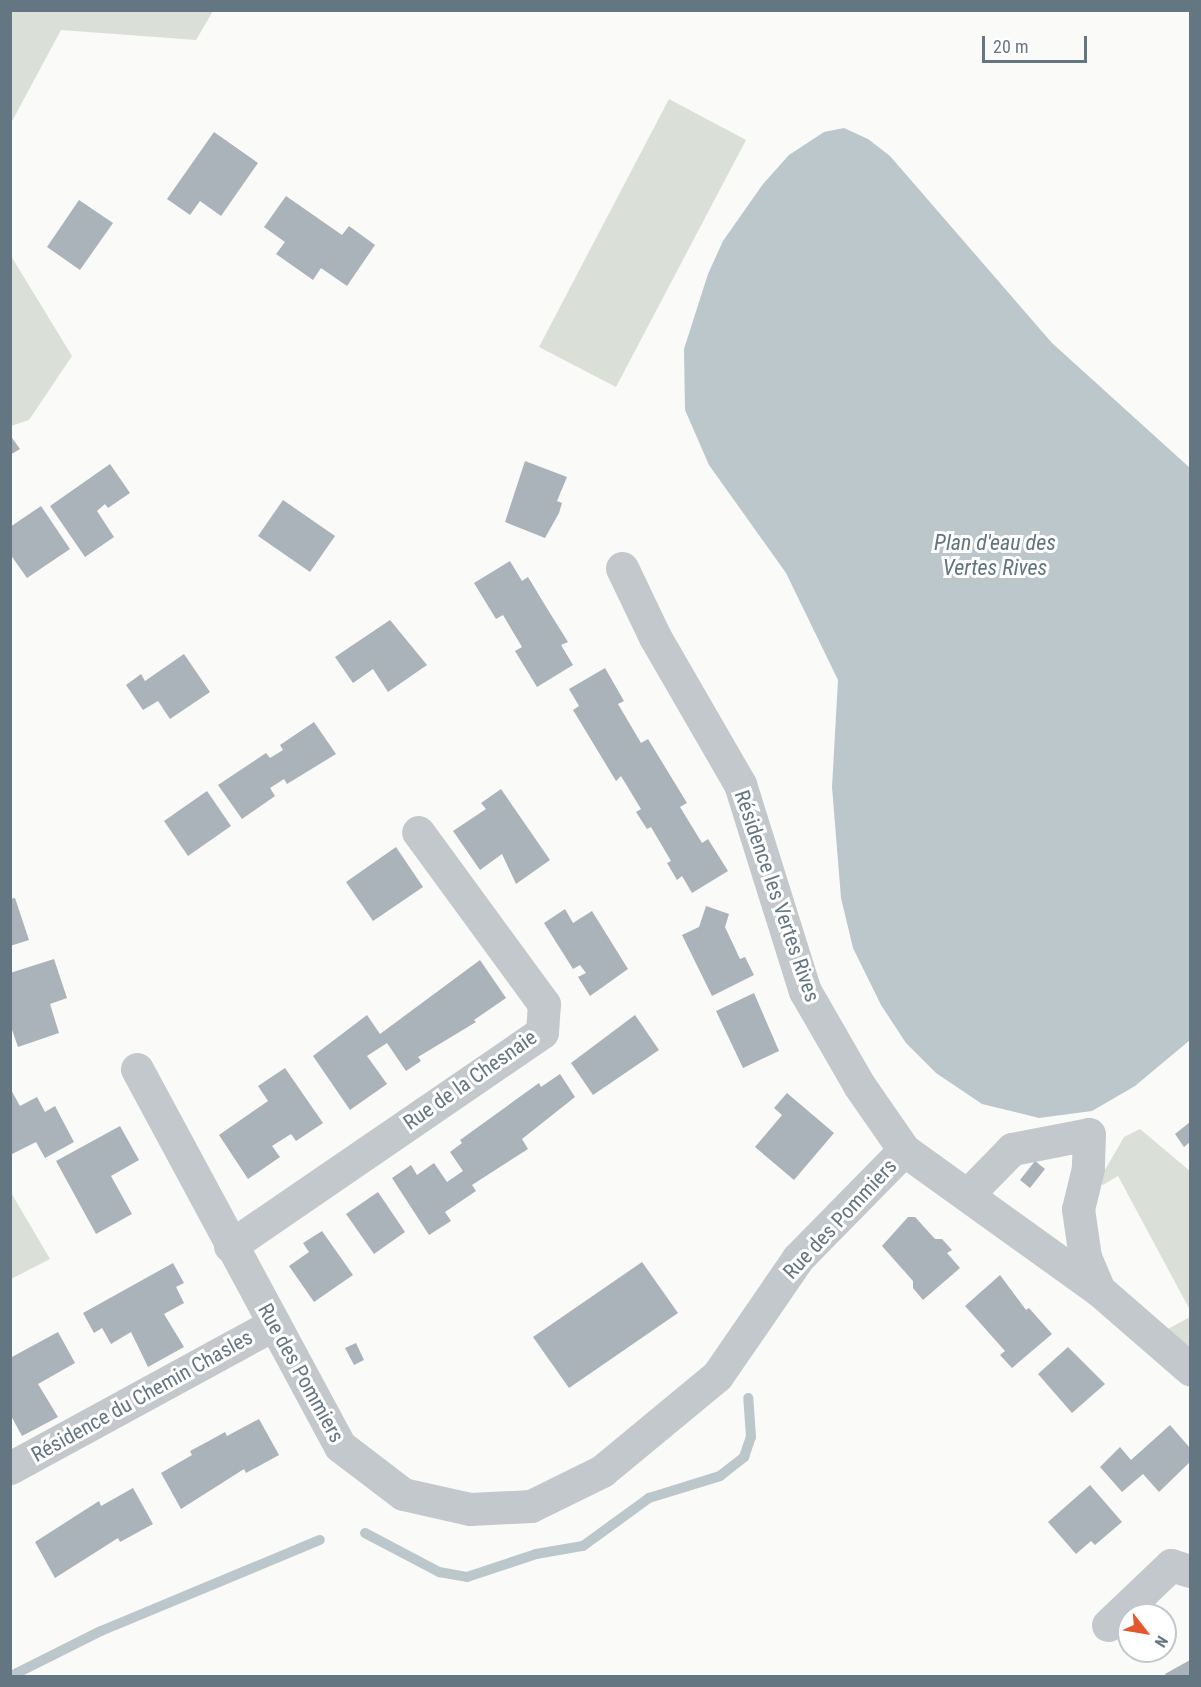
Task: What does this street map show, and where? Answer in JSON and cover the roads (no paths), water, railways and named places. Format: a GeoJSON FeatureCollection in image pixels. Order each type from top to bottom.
{"type":"FeatureCollection","features":[{"type":"Feature","properties":{"kind":"street","name":"Résidence les Vertes Rives"},"geometry":{"type":"LineString","coordinates":[[622,568],[655,637],[740,784],[805,991],[859,1085],[904,1150],[1099,1290],[1191,1369]]}},
{"type":"Feature","properties":{"kind":"street","name":"Rue de la Chesnaie"},"geometry":{"type":"LineString","coordinates":[[230,1246],[542,1032],[544,1004],[418,832]]}},
{"type":"Feature","properties":{"kind":"street","name":"Rue des Pommiers"},"geometry":{"type":"LineString","coordinates":[[137,1069],[230,1246],[340,1446],[375,1476],[403,1494],[470,1509],[531,1506],[602,1471],[717,1376],[798,1258],[904,1150]]}},
{"type":"Feature","properties":{"kind":"street","name":"Résidence les Vertes Rives"},"geometry":{"type":"LineString","coordinates":[[968,1194],[1012,1149],[1089,1134],[1080,1228],[1085,1257],[1099,1290]]}},
{"type":"Feature","properties":{"kind":"street","name":"Résidence du Chemin Chasles"},"geometry":{"type":"LineString","coordinates":[[10,1468],[274,1324]]}},
{"type":"Feature","properties":{"kind":"street"},"geometry":{"type":"LineString","coordinates":[[1108,1625],[1171,1565],[1191,1571]]}},
{"type":"Feature","properties":{"kind":"water","name":"Plan d'eau des Vertes Rives"},"geometry":{"type":"Polygon","coordinates":[[[844,128],[868,139],[890,156],[1052,343],[1190,468],[1190,1040],[1135,1086],[1092,1111],[1039,1118],[982,1104],[936,1073],[906,1043],[881,1005],[853,948],[841,898],[832,787],[838,680],[786,573],[709,465],[685,410],[684,349],[708,274],[723,241],[763,184],[789,155],[824,132],[844,128]]]}},
{"type":"Feature","properties":{"kind":"waterway"},"geometry":{"type":"LineString","coordinates":[[365,1533],[439,1572],[467,1577],[536,1554],[583,1546],[649,1498],[720,1476],[744,1457],[751,1437],[748,1398]]}},
{"type":"Feature","properties":{"kind":"waterway"},"geometry":{"type":"LineString","coordinates":[[11,1676],[101,1631],[320,1540]]}}]}
